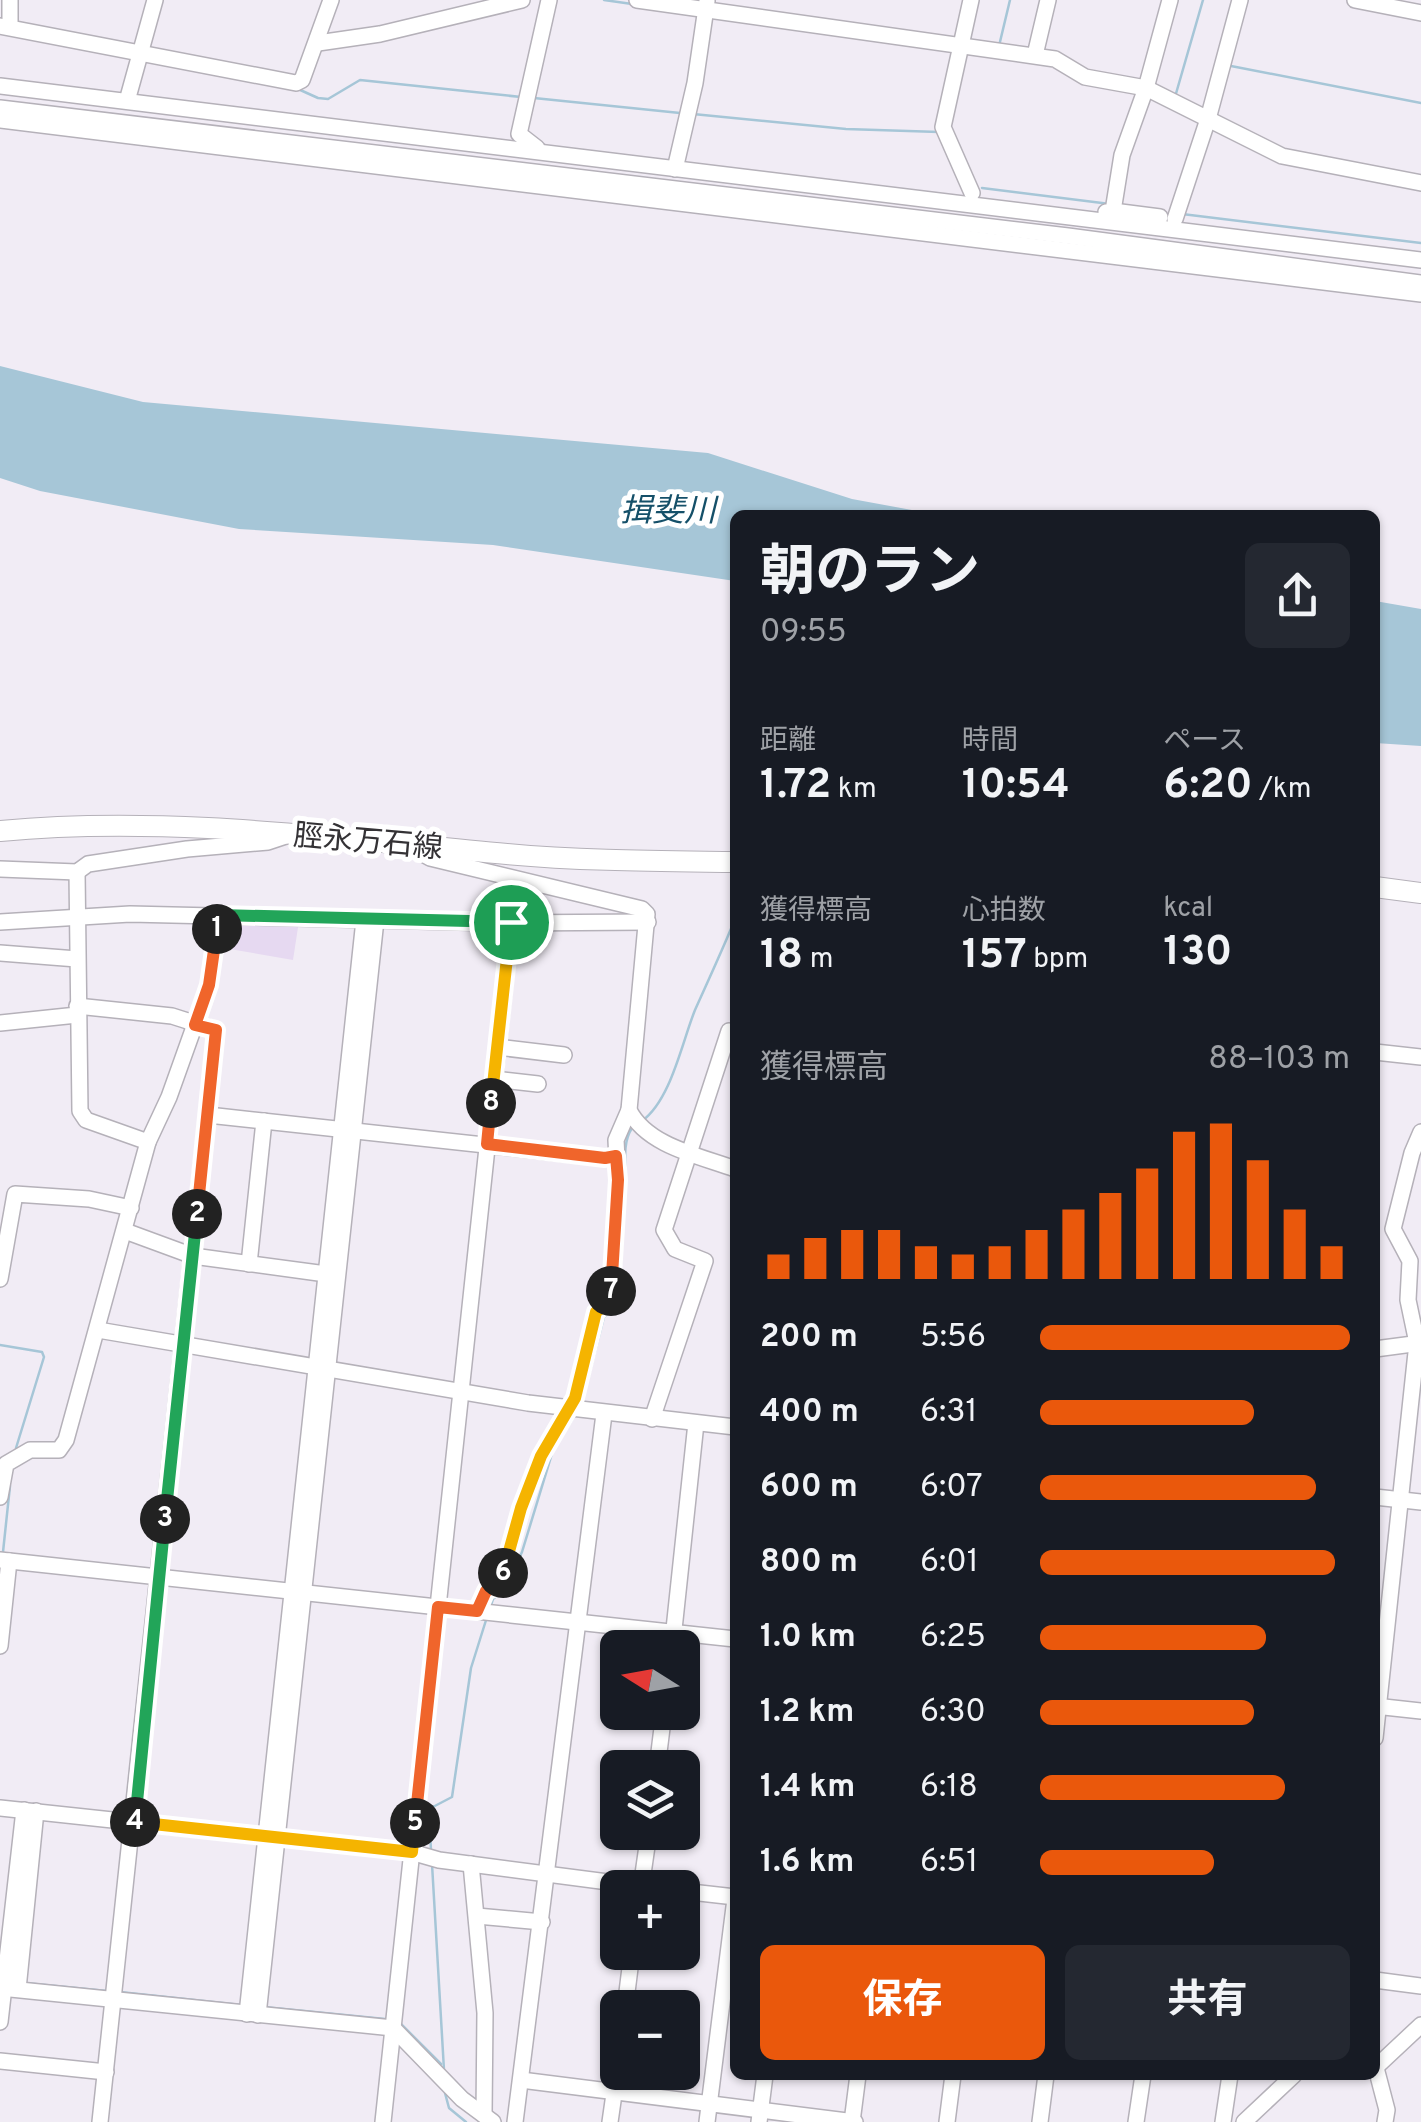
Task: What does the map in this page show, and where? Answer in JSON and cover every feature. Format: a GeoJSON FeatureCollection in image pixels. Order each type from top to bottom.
{"type":"FeatureCollection","features":[{"type":"Feature","properties":{"kind":"main road","name":"脛永万石線"},"geometry":{"type":"LineString","coordinates":[[0,831],[95,825],[293,833],[552,858],[730,862]]}},
{"type":"Feature","properties":{"kind":"main road"},"geometry":{"type":"LineString","coordinates":[[1380,888],[1421,893]]}},
{"type":"Feature","properties":{"kind":"street"},"geometry":{"type":"LineString","coordinates":[[10,0],[5,26],[296,83],[302,80],[318,44],[331,0]]}},
{"type":"Feature","properties":{"kind":"street"},"geometry":{"type":"LineString","coordinates":[[127,101],[156,0]]}},
{"type":"Feature","properties":{"kind":"street"},"geometry":{"type":"LineString","coordinates":[[318,44],[380,34],[522,0]]}},
{"type":"Feature","properties":{"kind":"street"},"geometry":{"type":"LineString","coordinates":[[537,152],[538,148],[519,134],[549,0]]}},
{"type":"Feature","properties":{"kind":"street"},"geometry":{"type":"LineString","coordinates":[[637,0],[706,5],[1036,55],[1085,76],[1146,88],[1282,156],[1421,183]]}},
{"type":"Feature","properties":{"kind":"street"},"geometry":{"type":"LineString","coordinates":[[971,0],[943,127],[972,193]]}},
{"type":"Feature","properties":{"kind":"street"},"geometry":{"type":"LineString","coordinates":[[1036,55],[1048,0]]}},
{"type":"Feature","properties":{"kind":"street"},"geometry":{"type":"LineString","coordinates":[[1113,211],[1122,156],[1170,0]]}},
{"type":"Feature","properties":{"kind":"street"},"geometry":{"type":"LineString","coordinates":[[1175,219],[1208,119],[1240,0]]}},
{"type":"Feature","properties":{"kind":"street"},"geometry":{"type":"LineString","coordinates":[[1355,0],[1421,13]]}},
{"type":"Feature","properties":{"kind":"street"},"geometry":{"type":"LineString","coordinates":[[675,169],[695,83],[706,5]]}},
{"type":"Feature","properties":{"kind":"street"},"geometry":{"type":"LineString","coordinates":[[0,86],[1421,260]]}},
{"type":"Feature","properties":{"kind":"street"},"geometry":{"type":"LineString","coordinates":[[0,108],[1068,236],[1421,283]]}},
{"type":"Feature","properties":{"kind":"street"},"geometry":{"type":"LineString","coordinates":[[0,120],[1421,294]]}},
{"type":"Feature","properties":{"kind":"street"},"geometry":{"type":"LineString","coordinates":[[924,198],[972,193],[1017,210]]}},
{"type":"Feature","properties":{"kind":"street"},"geometry":{"type":"LineString","coordinates":[[1067,216],[1113,211],[1175,219],[1371,276]]}},
{"type":"Feature","properties":{"kind":"street"},"geometry":{"type":"LineString","coordinates":[[0,869],[78,872],[88,864],[268,842],[293,833]]}},
{"type":"Feature","properties":{"kind":"street"},"geometry":{"type":"LineString","coordinates":[[421,844],[421,853],[430,858],[642,909],[648,922],[629,1110],[619,1130],[616,1156],[611,1300],[596,1312],[575,1398],[541,1456],[501,1579],[496,1587],[486,1591],[477,1611]]}},
{"type":"Feature","properties":{"kind":"street"},"geometry":{"type":"LineString","coordinates":[[78,872],[80,1110],[86,1120],[148,1142]]}},
{"type":"Feature","properties":{"kind":"street"},"geometry":{"type":"LineString","coordinates":[[0,922],[219,915],[648,922]]}},
{"type":"Feature","properties":{"kind":"street"},"geometry":{"type":"LineString","coordinates":[[6,1464],[30,1450],[59,1450],[66,1440],[148,1142],[209,985],[219,915]]}},
{"type":"Feature","properties":{"kind":"street"},"geometry":{"type":"LineString","coordinates":[[252,2015],[370,920]]}},
{"type":"Feature","properties":{"kind":"street"},"geometry":{"type":"LineString","coordinates":[[383,2122],[511,922]]}},
{"type":"Feature","properties":{"kind":"street"},"geometry":{"type":"LineString","coordinates":[[0,953],[76,960]]}},
{"type":"Feature","properties":{"kind":"street"},"geometry":{"type":"LineString","coordinates":[[0,1022],[77,1011],[172,1016],[216,1030],[100,2122]]}},
{"type":"Feature","properties":{"kind":"street"},"geometry":{"type":"LineString","coordinates":[[652,1419],[705,1261],[675,1249],[664,1230],[687,1150],[730,1031]]}},
{"type":"Feature","properties":{"kind":"street"},"geometry":{"type":"LineString","coordinates":[[497,1048],[564,1055]]}},
{"type":"Feature","properties":{"kind":"street"},"geometry":{"type":"LineString","coordinates":[[1380,1053],[1421,1057]]}},
{"type":"Feature","properties":{"kind":"street"},"geometry":{"type":"LineString","coordinates":[[494,1079],[538,1084]]}},
{"type":"Feature","properties":{"kind":"street"},"geometry":{"type":"LineString","coordinates":[[629,1110],[633,1119],[666,1144],[730,1167]]}},
{"type":"Feature","properties":{"kind":"street"},"geometry":{"type":"LineString","coordinates":[[208,1115],[605,1158],[616,1156]]}},
{"type":"Feature","properties":{"kind":"street"},"geometry":{"type":"LineString","coordinates":[[250,1264],[264,1121]]}},
{"type":"Feature","properties":{"kind":"street"},"geometry":{"type":"LineString","coordinates":[[322,1369],[326,1274],[348,1129]]}},
{"type":"Feature","properties":{"kind":"street"},"geometry":{"type":"LineString","coordinates":[[1380,1680],[1419,1343],[1408,1300],[1414,1251],[1393,1229],[1421,1132]]}},
{"type":"Feature","properties":{"kind":"street"},"geometry":{"type":"LineString","coordinates":[[0,1279],[8,1193],[90,1199],[131,1208]]}},
{"type":"Feature","properties":{"kind":"street"},"geometry":{"type":"LineString","coordinates":[[125,1230],[193,1256],[326,1274]]}},
{"type":"Feature","properties":{"kind":"street"},"geometry":{"type":"LineString","coordinates":[[98,1330],[604,1414],[730,1426]]}},
{"type":"Feature","properties":{"kind":"street"},"geometry":{"type":"LineString","coordinates":[[1380,1348],[1419,1343]]}},
{"type":"Feature","properties":{"kind":"street"},"geometry":{"type":"LineString","coordinates":[[516,2122],[604,1414]]}},
{"type":"Feature","properties":{"kind":"street"},"geometry":{"type":"LineString","coordinates":[[674,1630],[696,1423]]}},
{"type":"Feature","properties":{"kind":"street"},"geometry":{"type":"LineString","coordinates":[[0,1447],[6,1464],[0,1497]]}},
{"type":"Feature","properties":{"kind":"street"},"geometry":{"type":"LineString","coordinates":[[1380,1498],[1421,1502]]}},
{"type":"Feature","properties":{"kind":"street"},"geometry":{"type":"LineString","coordinates":[[0,1646],[4,1560],[580,1622],[621,1630]]}},
{"type":"Feature","properties":{"kind":"street"},"geometry":{"type":"LineString","coordinates":[[700,1640],[730,1639]]}},
{"type":"Feature","properties":{"kind":"street"},"geometry":{"type":"LineString","coordinates":[[1380,1706],[1421,1711]]}},
{"type":"Feature","properties":{"kind":"street"},"geometry":{"type":"LineString","coordinates":[[0,1808],[412,1852],[438,1860],[600,1881]]}},
{"type":"Feature","properties":{"kind":"street"},"geometry":{"type":"LineString","coordinates":[[0,2022],[30,1811]]}},
{"type":"Feature","properties":{"kind":"street"},"geometry":{"type":"LineString","coordinates":[[471,1864],[486,2013],[488,2118]]}},
{"type":"Feature","properties":{"kind":"street"},"geometry":{"type":"LineString","coordinates":[[700,1893],[730,1897]]}},
{"type":"Feature","properties":{"kind":"street"},"geometry":{"type":"LineString","coordinates":[[477,1916],[542,1922]]}},
{"type":"Feature","properties":{"kind":"street"},"geometry":{"type":"LineString","coordinates":[[708,2122],[730,1938]]}},
{"type":"Feature","properties":{"kind":"street"},"geometry":{"type":"LineString","coordinates":[[1380,1981],[1421,1986]]}},
{"type":"Feature","properties":{"kind":"street"},"geometry":{"type":"LineString","coordinates":[[7,1988],[393,2028],[462,2099],[488,2118]]}},
{"type":"Feature","properties":{"kind":"street"},"geometry":{"type":"LineString","coordinates":[[1380,2064],[1421,2025]]}},
{"type":"Feature","properties":{"kind":"street"},"geometry":{"type":"LineString","coordinates":[[0,2061],[106,2072]]}},
{"type":"Feature","properties":{"kind":"street"},"geometry":{"type":"LineString","coordinates":[[521,2080],[709,2104],[759,2116],[853,2122],[857,2080]]}},
{"type":"Feature","properties":{"kind":"street"},"geometry":{"type":"LineString","coordinates":[[759,2116],[763,2080]]}},
{"type":"Feature","properties":{"kind":"street"},"geometry":{"type":"LineString","coordinates":[[946,2122],[952,2080]]}},
{"type":"Feature","properties":{"kind":"street"},"geometry":{"type":"LineString","coordinates":[[1040,2122],[1045,2080]]}},
{"type":"Feature","properties":{"kind":"street"},"geometry":{"type":"LineString","coordinates":[[1136,2122],[1142,2080]]}},
{"type":"Feature","properties":{"kind":"street"},"geometry":{"type":"LineString","coordinates":[[1223,2122],[1229,2080]]}},
{"type":"Feature","properties":{"kind":"street"},"geometry":{"type":"LineString","coordinates":[[1244,2122],[1289,2080]]}},
{"type":"Feature","properties":{"kind":"street"},"geometry":{"type":"LineString","coordinates":[[1379,2080],[1387,2110],[1385,2122]]}},
{"type":"Feature","properties":{"kind":"street"},"geometry":{"type":"LineString","coordinates":[[610,2122],[614,2092]]}},
{"type":"Feature","properties":{"kind":"shaded area"},"geometry":{"type":"Polygon","coordinates":[[[222,918],[299,921],[293,960],[218,947],[222,918]]]}},
{"type":"Feature","properties":{"kind":"water","name":"揖斐川"},"geometry":{"type":"Polygon","coordinates":[[[0,366],[143,402],[708,453],[852,499],[912,510],[730,510],[730,580],[493,545],[239,529],[40,491],[0,478],[0,366]]]}},
{"type":"Feature","properties":{"kind":"water"},"geometry":{"type":"Polygon","coordinates":[[[1380,602],[1421,609],[1421,746],[1380,743],[1380,602]]]}},
{"type":"Feature","properties":{"kind":"waterway"},"geometry":{"type":"LineString","coordinates":[[604,0],[632,4]]}},
{"type":"Feature","properties":{"kind":"waterway"},"geometry":{"type":"LineString","coordinates":[[999,46],[1010,0]]}},
{"type":"Feature","properties":{"kind":"waterway"},"geometry":{"type":"LineString","coordinates":[[1175,97],[1203,0]]}},
{"type":"Feature","properties":{"kind":"waterway"},"geometry":{"type":"LineString","coordinates":[[1231,66],[1421,103]]}},
{"type":"Feature","properties":{"kind":"waterway"},"geometry":{"type":"LineString","coordinates":[[298,89],[328,99],[360,80],[521,97]]}},
{"type":"Feature","properties":{"kind":"waterway"},"geometry":{"type":"LineString","coordinates":[[534,98],[680,113]]}},
{"type":"Feature","properties":{"kind":"waterway"},"geometry":{"type":"LineString","coordinates":[[693,114],[846,129],[939,132]]}},
{"type":"Feature","properties":{"kind":"waterway"},"geometry":{"type":"LineString","coordinates":[[982,188],[1110,204]]}},
{"type":"Feature","properties":{"kind":"waterway"},"geometry":{"type":"LineString","coordinates":[[1182,214],[1421,243]]}},
{"type":"Feature","properties":{"kind":"waterway"},"geometry":{"type":"LineString","coordinates":[[642,1121],[668,1085],[730,931]]}},
{"type":"Feature","properties":{"kind":"waterway"},"geometry":{"type":"LineString","coordinates":[[625,1193],[625,1151],[632,1128]]}},
{"type":"Feature","properties":{"kind":"waterway"},"geometry":{"type":"LineString","coordinates":[[582,1402],[604,1317],[618,1305],[618,1300]]}},
{"type":"Feature","properties":{"kind":"waterway"},"geometry":{"type":"LineString","coordinates":[[0,1345],[42,1352],[44,1357],[16,1448]]}},
{"type":"Feature","properties":{"kind":"waterway"},"geometry":{"type":"LineString","coordinates":[[559,1441],[576,1413]]}},
{"type":"Feature","properties":{"kind":"waterway"},"geometry":{"type":"LineString","coordinates":[[491,1605],[505,1589],[522,1552],[554,1447]]}},
{"type":"Feature","properties":{"kind":"waterway"},"geometry":{"type":"LineString","coordinates":[[3,1552],[10,1486]]}},
{"type":"Feature","properties":{"kind":"waterway"},"geometry":{"type":"LineString","coordinates":[[431,1851],[429,1809],[452,1797],[471,1668],[487,1617]]}},
{"type":"Feature","properties":{"kind":"waterway"},"geometry":{"type":"LineString","coordinates":[[432,1864],[444,2070]]}},
{"type":"Feature","properties":{"kind":"waterway"},"geometry":{"type":"LineString","coordinates":[[25,1983],[107,1991]]}},
{"type":"Feature","properties":{"kind":"waterway"},"geometry":{"type":"LineString","coordinates":[[120,1992],[241,2005]]}},
{"type":"Feature","properties":{"kind":"waterway"},"geometry":{"type":"LineString","coordinates":[[264,2007],[385,2019]]}},
{"type":"Feature","properties":{"kind":"waterway"},"geometry":{"type":"LineString","coordinates":[[398,2021],[441,2064]]}},
{"type":"Feature","properties":{"kind":"waterway"},"geometry":{"type":"LineString","coordinates":[[445,2093],[449,2108],[466,2122]]}},
{"type":"Feature","properties":{"kind":"route"},"geometry":{"type":"LineString","coordinates":[[219,915],[511,922],[487,1144],[605,1158],[616,1156],[611,1300],[596,1312],[575,1398],[541,1456],[501,1579],[496,1587],[486,1591],[477,1611],[438,1607],[412,1852],[134,1822],[216,1030],[195,1025],[209,985],[219,915]]}}]}
